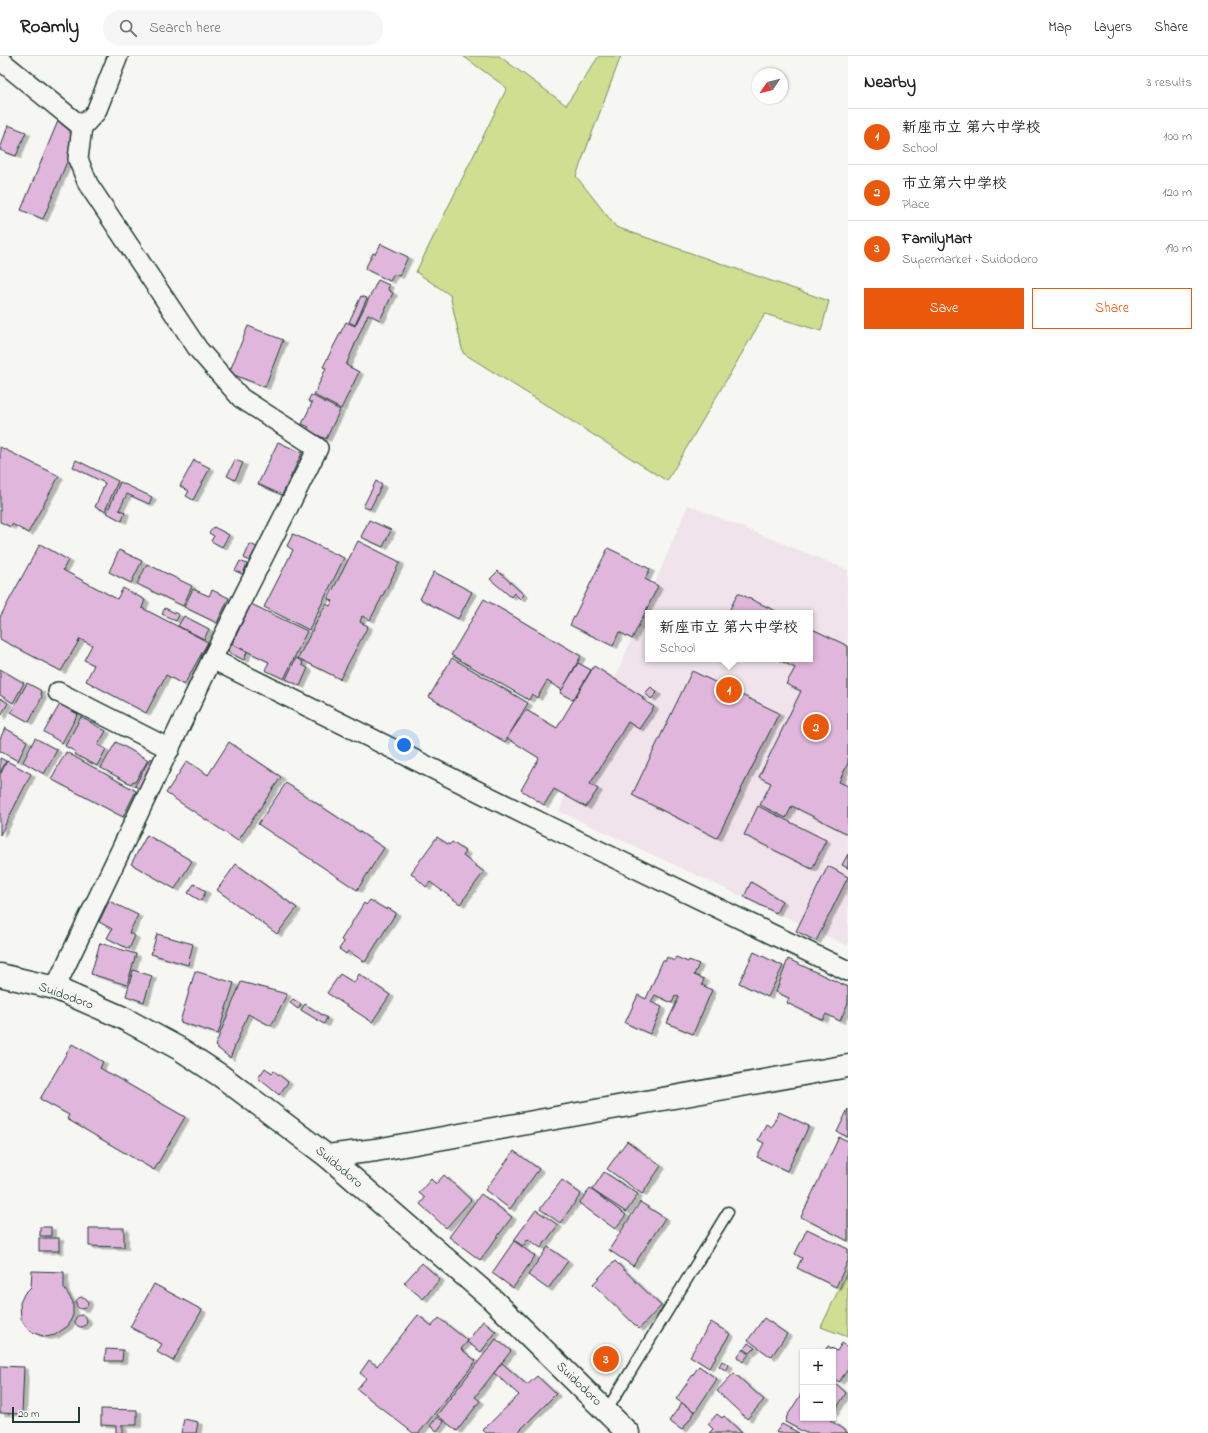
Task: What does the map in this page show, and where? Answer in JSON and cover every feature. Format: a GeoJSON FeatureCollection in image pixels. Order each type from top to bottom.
{"type":"FeatureCollection","features":[{"type":"Feature","properties":{"kind":"street"},"geometry":{"type":"LineString","coordinates":[[55,988],[212,660],[318,448],[241,398],[198,349],[88,184],[78,159],[82,128],[96,112],[118,56]]}},
{"type":"Feature","properties":{"kind":"street"},"geometry":{"type":"LineString","coordinates":[[0,60],[82,128]]}},
{"type":"Feature","properties":{"kind":"street"},"geometry":{"type":"LineString","coordinates":[[212,660],[848,971]]}},
{"type":"Feature","properties":{"kind":"street"},"geometry":{"type":"LineString","coordinates":[[58,692],[170,750]]}},
{"type":"Feature","properties":{"kind":"street","name":"Suidodoro"},"geometry":{"type":"LineString","coordinates":[[0,975],[55,988],[121,1017],[180,1049],[221,1076],[327,1156],[492,1299],[607,1410],[628,1433]]}},
{"type":"Feature","properties":{"kind":"street"},"geometry":{"type":"LineString","coordinates":[[327,1156],[376,1150],[848,1066]]}},
{"type":"Feature","properties":{"kind":"lane"},"geometry":{"type":"LineString","coordinates":[[607,1410],[728,1212]]}},
{"type":"Feature","properties":{"kind":"shaded area"},"geometry":{"type":"Polygon","coordinates":[[[688,505],[848,570],[848,946],[559,811],[688,505]]]}},
{"type":"Feature","properties":{"kind":"green space"},"geometry":{"type":"Polygon","coordinates":[[[463,56],[499,56],[566,105],[599,56],[621,56],[576,176],[616,227],[829,301],[821,331],[765,314],[667,481],[463,353],[450,295],[416,272],[507,88],[463,56]]]}},
{"type":"Feature","properties":{"kind":"green space"},"geometry":{"type":"Polygon","coordinates":[[[848,1270],[848,1337],[821,1327],[848,1270]]]}},
{"type":"Feature","properties":{"kind":"building"},"geometry":{"type":"Polygon","coordinates":[[[58,121],[70,131],[72,150],[43,219],[21,210],[58,121]]]}},
{"type":"Feature","properties":{"kind":"building"},"geometry":{"type":"Polygon","coordinates":[[[8,125],[26,132],[16,156],[0,150],[8,125]]]}},
{"type":"Feature","properties":{"kind":"building"},"geometry":{"type":"Polygon","coordinates":[[[381,244],[408,257],[399,276],[394,274],[390,281],[365,269],[373,253],[375,254],[381,244]]]}},
{"type":"Feature","properties":{"kind":"building"},"geometry":{"type":"Polygon","coordinates":[[[378,280],[389,285],[388,290],[393,293],[380,320],[368,314],[346,365],[359,372],[341,409],[314,395],[326,368],[323,367],[346,322],[355,326],[378,280]]]}},
{"type":"Feature","properties":{"kind":"building"},"geometry":{"type":"Polygon","coordinates":[[[361,296],[367,298],[355,325],[349,322],[361,296]]]}},
{"type":"Feature","properties":{"kind":"building"},"geometry":{"type":"Polygon","coordinates":[[[248,326],[283,340],[265,387],[229,373],[248,326]]]}},
{"type":"Feature","properties":{"kind":"building"},"geometry":{"type":"Polygon","coordinates":[[[311,395],[340,410],[326,439],[307,430],[309,427],[302,424],[312,403],[308,401],[311,395]]]}},
{"type":"Feature","properties":{"kind":"building"},"geometry":{"type":"Polygon","coordinates":[[[278,442],[302,453],[282,495],[258,484],[278,442]]]}},
{"type":"Feature","properties":{"kind":"building"},"geometry":{"type":"Polygon","coordinates":[[[0,447],[59,476],[28,533],[12,524],[11,527],[0,522],[0,447]]]}},
{"type":"Feature","properties":{"kind":"building"},"geometry":{"type":"Polygon","coordinates":[[[76,460],[118,481],[105,511],[95,507],[105,483],[73,467],[76,460]]]}},
{"type":"Feature","properties":{"kind":"building"},"geometry":{"type":"Polygon","coordinates":[[[194,460],[210,468],[193,500],[186,496],[189,491],[180,486],[194,460]]]}},
{"type":"Feature","properties":{"kind":"building"},"geometry":{"type":"Polygon","coordinates":[[[235,460],[243,463],[235,480],[227,476],[235,460]]]}},
{"type":"Feature","properties":{"kind":"building"},"geometry":{"type":"Polygon","coordinates":[[[376,481],[382,485],[370,509],[363,507],[376,481]]]}},
{"type":"Feature","properties":{"kind":"building"},"geometry":{"type":"Polygon","coordinates":[[[120,482],[152,497],[149,504],[127,494],[119,510],[125,512],[122,521],[107,513],[120,482]]]}},
{"type":"Feature","properties":{"kind":"building"},"geometry":{"type":"Polygon","coordinates":[[[369,520],[391,530],[383,547],[361,537],[369,520]]]}},
{"type":"Feature","properties":{"kind":"building"},"geometry":{"type":"Polygon","coordinates":[[[214,527],[229,535],[222,547],[211,541],[214,536],[209,533],[214,527]]]}},
{"type":"Feature","properties":{"kind":"building"},"geometry":{"type":"Polygon","coordinates":[[[293,534],[344,558],[309,630],[264,607],[293,550],[287,546],[293,534]]]}},
{"type":"Feature","properties":{"kind":"building"},"geometry":{"type":"Polygon","coordinates":[[[358,541],[400,562],[370,620],[362,616],[360,622],[368,626],[340,679],[298,658],[326,604],[330,606],[333,601],[328,599],[358,541]]]}},
{"type":"Feature","properties":{"kind":"building"},"geometry":{"type":"Polygon","coordinates":[[[40,544],[68,560],[63,570],[117,599],[123,588],[145,600],[142,608],[208,642],[184,685],[166,675],[146,713],[86,681],[94,665],[84,660],[92,645],[80,639],[61,671],[0,639],[0,617],[40,544]]]}},
{"type":"Feature","properties":{"kind":"building"},"geometry":{"type":"Polygon","coordinates":[[[250,544],[257,547],[249,561],[244,558],[250,544]]]}},
{"type":"Feature","properties":{"kind":"building"},"geometry":{"type":"Polygon","coordinates":[[[608,548],[650,569],[645,579],[658,586],[632,639],[619,632],[613,646],[570,625],[608,548]]]}},
{"type":"Feature","properties":{"kind":"building"},"geometry":{"type":"Polygon","coordinates":[[[119,550],[142,561],[131,583],[109,572],[119,550]]]}},
{"type":"Feature","properties":{"kind":"building"},"geometry":{"type":"Polygon","coordinates":[[[240,561],[247,564],[243,574],[235,571],[240,561]]]}},
{"type":"Feature","properties":{"kind":"building"},"geometry":{"type":"Polygon","coordinates":[[[147,564],[192,586],[183,606],[137,584],[147,564]]]}},
{"type":"Feature","properties":{"kind":"building"},"geometry":{"type":"Polygon","coordinates":[[[498,571],[524,595],[520,599],[514,593],[511,597],[490,579],[498,571]]]}},
{"type":"Feature","properties":{"kind":"building"},"geometry":{"type":"Polygon","coordinates":[[[434,572],[472,592],[458,619],[420,599],[434,572]]]}},
{"type":"Feature","properties":{"kind":"building"},"geometry":{"type":"Polygon","coordinates":[[[193,589],[209,596],[212,590],[229,598],[217,623],[184,607],[193,589]]]}},
{"type":"Feature","properties":{"kind":"building"},"geometry":{"type":"Polygon","coordinates":[[[738,593],[774,610],[730,610],[738,593]]]}},
{"type":"Feature","properties":{"kind":"building"},"geometry":{"type":"Polygon","coordinates":[[[484,599],[581,656],[562,690],[547,681],[537,698],[532,694],[529,700],[451,655],[484,599]]]}},
{"type":"Feature","properties":{"kind":"building"},"geometry":{"type":"Polygon","coordinates":[[[251,604],[307,631],[284,679],[265,670],[269,662],[232,644],[251,604]]]}},
{"type":"Feature","properties":{"kind":"building"},"geometry":{"type":"Polygon","coordinates":[[[165,608],[179,615],[176,621],[162,614],[165,608]]]}},
{"type":"Feature","properties":{"kind":"building"},"geometry":{"type":"Polygon","coordinates":[[[184,616],[209,629],[204,639],[178,626],[184,616]]]}},
{"type":"Feature","properties":{"kind":"building"},"geometry":{"type":"Polygon","coordinates":[[[813,629],[848,646],[848,763],[839,782],[848,786],[848,834],[792,806],[786,818],[760,805],[771,783],[759,777],[801,691],[786,684],[795,668],[783,662],[813,662],[813,629]]]}},
{"type":"Feature","properties":{"kind":"building"},"geometry":{"type":"Polygon","coordinates":[[[232,644],[247,652],[244,660],[228,652],[232,644]]]}},
{"type":"Feature","properties":{"kind":"building"},"geometry":{"type":"Polygon","coordinates":[[[296,658],[303,662],[302,665],[308,668],[300,686],[286,679],[296,658]]]}},
{"type":"Feature","properties":{"kind":"building"},"geometry":{"type":"Polygon","coordinates":[[[452,658],[528,703],[505,742],[429,697],[452,658]]]}},
{"type":"Feature","properties":{"kind":"building"},"geometry":{"type":"Polygon","coordinates":[[[578,663],[591,670],[573,700],[560,693],[578,663]]]}},
{"type":"Feature","properties":{"kind":"building"},"geometry":{"type":"Polygon","coordinates":[[[594,666],[643,697],[642,699],[654,707],[639,729],[628,722],[590,784],[598,789],[586,807],[554,789],[544,805],[521,790],[539,758],[507,738],[526,710],[557,728],[594,666]]]}},
{"type":"Feature","properties":{"kind":"building"},"geometry":{"type":"Polygon","coordinates":[[[0,669],[24,683],[13,703],[0,695],[0,669]]]}},
{"type":"Feature","properties":{"kind":"building"},"geometry":{"type":"Polygon","coordinates":[[[692,671],[779,713],[717,838],[632,795],[692,671]]]}},
{"type":"Feature","properties":{"kind":"building"},"geometry":{"type":"Polygon","coordinates":[[[27,683],[40,690],[42,697],[29,722],[11,712],[27,683]]]}},
{"type":"Feature","properties":{"kind":"building"},"geometry":{"type":"Polygon","coordinates":[[[651,687],[657,693],[651,699],[645,693],[651,687]]]}},
{"type":"Feature","properties":{"kind":"building"},"geometry":{"type":"Polygon","coordinates":[[[0,698],[8,703],[0,717],[0,698]]]}},
{"type":"Feature","properties":{"kind":"building"},"geometry":{"type":"Polygon","coordinates":[[[60,704],[78,714],[62,743],[44,732],[60,704]]]}},
{"type":"Feature","properties":{"kind":"building"},"geometry":{"type":"Polygon","coordinates":[[[81,717],[106,731],[98,745],[106,749],[97,766],[74,754],[76,752],[65,746],[81,717]]]}},
{"type":"Feature","properties":{"kind":"building"},"geometry":{"type":"Polygon","coordinates":[[[5,728],[27,741],[18,761],[0,751],[0,739],[5,728]]]}},
{"type":"Feature","properties":{"kind":"building"},"geometry":{"type":"Polygon","coordinates":[[[35,738],[57,750],[44,774],[23,762],[35,738]]]}},
{"type":"Feature","properties":{"kind":"building"},"geometry":{"type":"Polygon","coordinates":[[[116,742],[148,760],[135,782],[133,781],[131,784],[101,768],[116,742]]]}},
{"type":"Feature","properties":{"kind":"building"},"geometry":{"type":"Polygon","coordinates":[[[229,742],[281,777],[238,841],[166,793],[187,761],[208,775],[229,742]]]}},
{"type":"Feature","properties":{"kind":"building"},"geometry":{"type":"Polygon","coordinates":[[[66,752],[136,791],[123,817],[51,779],[66,752]]]}},
{"type":"Feature","properties":{"kind":"building"},"geometry":{"type":"Polygon","coordinates":[[[0,758],[6,761],[0,773],[0,758]]]}},
{"type":"Feature","properties":{"kind":"building"},"geometry":{"type":"Polygon","coordinates":[[[150,758],[155,761],[141,790],[135,786],[150,758]]]}},
{"type":"Feature","properties":{"kind":"building"},"geometry":{"type":"Polygon","coordinates":[[[7,761],[31,774],[0,835],[0,775],[7,761]]]}},
{"type":"Feature","properties":{"kind":"building"},"geometry":{"type":"Polygon","coordinates":[[[286,783],[384,848],[357,890],[258,824],[286,783]]]}},
{"type":"Feature","properties":{"kind":"building"},"geometry":{"type":"Polygon","coordinates":[[[758,806],[826,840],[812,869],[744,835],[758,806]]]}},
{"type":"Feature","properties":{"kind":"building"},"geometry":{"type":"Polygon","coordinates":[[[147,835],[192,861],[175,889],[131,864],[147,835]]]}},
{"type":"Feature","properties":{"kind":"building"},"geometry":{"type":"Polygon","coordinates":[[[437,837],[449,845],[452,842],[466,852],[463,856],[484,872],[460,904],[430,882],[426,887],[411,873],[437,837]]]}},
{"type":"Feature","properties":{"kind":"building"},"geometry":{"type":"Polygon","coordinates":[[[848,854],[848,868],[842,865],[848,854]]]}},
{"type":"Feature","properties":{"kind":"building"},"geometry":{"type":"Polygon","coordinates":[[[236,864],[297,908],[277,934],[217,890],[236,864]]]}},
{"type":"Feature","properties":{"kind":"building"},"geometry":{"type":"Polygon","coordinates":[[[828,866],[848,877],[816,941],[796,931],[828,866]]]}},
{"type":"Feature","properties":{"kind":"building"},"geometry":{"type":"Polygon","coordinates":[[[751,882],[782,901],[776,913],[744,897],[751,882]]]}},
{"type":"Feature","properties":{"kind":"building"},"geometry":{"type":"Polygon","coordinates":[[[194,884],[206,891],[201,901],[188,893],[194,884]]]}},
{"type":"Feature","properties":{"kind":"building"},"geometry":{"type":"Polygon","coordinates":[[[370,900],[387,910],[388,908],[396,913],[365,962],[348,951],[346,954],[339,949],[344,942],[341,940],[364,903],[366,905],[370,900]]]}},
{"type":"Feature","properties":{"kind":"building"},"geometry":{"type":"Polygon","coordinates":[[[109,901],[138,915],[129,933],[135,936],[129,949],[107,938],[112,929],[99,922],[109,901]]]}},
{"type":"Feature","properties":{"kind":"building"},"geometry":{"type":"Polygon","coordinates":[[[157,934],[193,944],[188,965],[151,954],[157,934]]]}},
{"type":"Feature","properties":{"kind":"building"},"geometry":{"type":"Polygon","coordinates":[[[100,943],[136,954],[127,985],[91,974],[100,943]]]}},
{"type":"Feature","properties":{"kind":"building"},"geometry":{"type":"Polygon","coordinates":[[[754,952],[783,966],[768,997],[739,983],[754,952]]]}},
{"type":"Feature","properties":{"kind":"building"},"geometry":{"type":"Polygon","coordinates":[[[667,957],[674,961],[676,957],[688,962],[689,960],[699,964],[694,975],[704,979],[702,985],[712,990],[693,1034],[667,1023],[679,997],[675,996],[672,1003],[655,995],[651,1002],[662,1007],[650,1034],[625,1023],[638,995],[646,999],[663,960],[665,962],[667,957]]]}},
{"type":"Feature","properties":{"kind":"building"},"geometry":{"type":"Polygon","coordinates":[[[788,959],[848,987],[848,1003],[840,1021],[826,1014],[823,1020],[787,1003],[789,998],[776,992],[788,959]]]}},
{"type":"Feature","properties":{"kind":"building"},"geometry":{"type":"Polygon","coordinates":[[[133,970],[152,976],[144,1002],[126,996],[133,970]]]}},
{"type":"Feature","properties":{"kind":"building"},"geometry":{"type":"Polygon","coordinates":[[[195,971],[234,983],[218,1034],[180,1022],[195,971]]]}},
{"type":"Feature","properties":{"kind":"building"},"geometry":{"type":"Polygon","coordinates":[[[340,974],[354,983],[359,974],[390,995],[372,1022],[327,993],[340,974]]]}},
{"type":"Feature","properties":{"kind":"building"},"geometry":{"type":"Polygon","coordinates":[[[241,982],[287,994],[271,1026],[248,1014],[230,1058],[215,1046],[241,982]]]}},
{"type":"Feature","properties":{"kind":"building"},"geometry":{"type":"Polygon","coordinates":[[[293,999],[301,1004],[298,1009],[290,1003],[293,999]]]}},
{"type":"Feature","properties":{"kind":"building"},"geometry":{"type":"Polygon","coordinates":[[[305,1004],[327,1018],[324,1024],[301,1010],[305,1004]]]}},
{"type":"Feature","properties":{"kind":"building"},"geometry":{"type":"Polygon","coordinates":[[[72,1044],[103,1062],[100,1068],[185,1117],[154,1170],[67,1119],[69,1115],[40,1099],[72,1044]]]}},
{"type":"Feature","properties":{"kind":"building"},"geometry":{"type":"Polygon","coordinates":[[[265,1068],[272,1073],[274,1071],[288,1082],[279,1095],[258,1078],[265,1068]]]}},
{"type":"Feature","properties":{"kind":"building"},"geometry":{"type":"Polygon","coordinates":[[[848,1109],[848,1137],[837,1132],[848,1109]]]}},
{"type":"Feature","properties":{"kind":"building"},"geometry":{"type":"Polygon","coordinates":[[[779,1112],[809,1126],[787,1171],[757,1157],[764,1143],[758,1140],[766,1124],[771,1127],[779,1112]]]}},
{"type":"Feature","properties":{"kind":"building"},"geometry":{"type":"Polygon","coordinates":[[[839,1137],[848,1141],[848,1241],[801,1217],[839,1137]]]}},
{"type":"Feature","properties":{"kind":"building"},"geometry":{"type":"Polygon","coordinates":[[[627,1141],[661,1166],[642,1194],[607,1169],[627,1141]]]}},
{"type":"Feature","properties":{"kind":"building"},"geometry":{"type":"Polygon","coordinates":[[[514,1151],[539,1169],[510,1209],[485,1190],[514,1151]]]}},
{"type":"Feature","properties":{"kind":"building"},"geometry":{"type":"Polygon","coordinates":[[[604,1172],[638,1194],[626,1212],[592,1190],[604,1172]]]}},
{"type":"Feature","properties":{"kind":"building"},"geometry":{"type":"Polygon","coordinates":[[[444,1175],[471,1200],[446,1228],[420,1204],[425,1198],[419,1193],[431,1179],[436,1184],[444,1175]]]}},
{"type":"Feature","properties":{"kind":"building"},"geometry":{"type":"Polygon","coordinates":[[[562,1180],[581,1194],[560,1223],[540,1209],[562,1180]]]}},
{"type":"Feature","properties":{"kind":"building"},"geometry":{"type":"Polygon","coordinates":[[[590,1189],[626,1215],[615,1229],[579,1203],[590,1189]]]}},
{"type":"Feature","properties":{"kind":"building"},"geometry":{"type":"Polygon","coordinates":[[[481,1194],[512,1217],[480,1260],[449,1237],[481,1194]]]}},
{"type":"Feature","properties":{"kind":"building"},"geometry":{"type":"Polygon","coordinates":[[[640,1202],[665,1218],[633,1266],[609,1250],[640,1202]]]}},
{"type":"Feature","properties":{"kind":"building"},"geometry":{"type":"Polygon","coordinates":[[[536,1210],[558,1225],[541,1248],[528,1239],[523,1246],[514,1240],[536,1210]]]}},
{"type":"Feature","properties":{"kind":"building"},"geometry":{"type":"Polygon","coordinates":[[[40,1227],[51,1227],[51,1236],[40,1236],[40,1227]]]}},
{"type":"Feature","properties":{"kind":"building"},"geometry":{"type":"Polygon","coordinates":[[[89,1228],[124,1228],[124,1247],[89,1246],[89,1228]]]}},
{"type":"Feature","properties":{"kind":"building"},"geometry":{"type":"Polygon","coordinates":[[[807,1229],[848,1249],[848,1261],[836,1287],[797,1268],[802,1258],[795,1254],[807,1229]]]}},
{"type":"Feature","properties":{"kind":"building"},"geometry":{"type":"Polygon","coordinates":[[[39,1238],[59,1238],[59,1251],[39,1251],[39,1238]]]}},
{"type":"Feature","properties":{"kind":"building"},"geometry":{"type":"Polygon","coordinates":[[[514,1241],[535,1256],[513,1288],[492,1273],[514,1241]]]}},
{"type":"Feature","properties":{"kind":"building"},"geometry":{"type":"Polygon","coordinates":[[[548,1247],[568,1261],[548,1289],[528,1275],[548,1247]]]}},
{"type":"Feature","properties":{"kind":"building"},"geometry":{"type":"Polygon","coordinates":[[[615,1261],[661,1306],[639,1329],[593,1284],[615,1261]]]}},
{"type":"Feature","properties":{"kind":"building"},"geometry":{"type":"Polygon","coordinates":[[[422,1263],[440,1279],[423,1299],[404,1283],[422,1263]]]}},
{"type":"Feature","properties":{"kind":"building"},"geometry":{"type":"Polygon","coordinates":[[[32,1271],[64,1272],[64,1288],[73,1302],[73,1315],[68,1326],[55,1335],[46,1337],[34,1333],[26,1327],[21,1319],[20,1303],[24,1294],[31,1287],[32,1271]]]}},
{"type":"Feature","properties":{"kind":"building"},"geometry":{"type":"Polygon","coordinates":[[[154,1284],[202,1310],[173,1361],[157,1352],[162,1344],[130,1327],[154,1284]]]}},
{"type":"Feature","properties":{"kind":"building"},"geometry":{"type":"Polygon","coordinates":[[[80,1297],[84,1297],[88,1303],[84,1309],[80,1309],[76,1305],[76,1301],[80,1297]]]}},
{"type":"Feature","properties":{"kind":"building"},"geometry":{"type":"Polygon","coordinates":[[[81,1315],[85,1317],[87,1321],[85,1325],[81,1327],[77,1325],[75,1321],[77,1317],[81,1315]]]}},
{"type":"Feature","properties":{"kind":"building"},"geometry":{"type":"Polygon","coordinates":[[[418,1315],[432,1326],[439,1318],[468,1341],[461,1349],[476,1361],[419,1433],[413,1433],[357,1389],[366,1378],[360,1373],[369,1360],[377,1366],[418,1315]]]}},
{"type":"Feature","properties":{"kind":"building"},"geometry":{"type":"Polygon","coordinates":[[[764,1318],[787,1334],[771,1357],[748,1340],[764,1318]]]}},
{"type":"Feature","properties":{"kind":"building"},"geometry":{"type":"Polygon","coordinates":[[[483,1321],[496,1332],[481,1352],[467,1342],[483,1321]]]}},
{"type":"Feature","properties":{"kind":"building"},"geometry":{"type":"Polygon","coordinates":[[[711,1322],[730,1334],[709,1368],[690,1356],[711,1322]]]}},
{"type":"Feature","properties":{"kind":"building"},"geometry":{"type":"Polygon","coordinates":[[[496,1339],[511,1351],[475,1397],[480,1401],[457,1431],[437,1415],[496,1339]]]}},
{"type":"Feature","properties":{"kind":"building"},"geometry":{"type":"Polygon","coordinates":[[[748,1343],[755,1348],[750,1353],[744,1349],[748,1343]]]}},
{"type":"Feature","properties":{"kind":"building"},"geometry":{"type":"Polygon","coordinates":[[[842,1343],[848,1347],[848,1369],[839,1382],[836,1380],[837,1351],[842,1343]]]}},
{"type":"Feature","properties":{"kind":"building"},"geometry":{"type":"Polygon","coordinates":[[[828,1346],[833,1349],[826,1349],[828,1346]]]}},
{"type":"Feature","properties":{"kind":"building"},"geometry":{"type":"Polygon","coordinates":[[[106,1349],[123,1350],[122,1361],[105,1361],[106,1349]]]}},
{"type":"Feature","properties":{"kind":"building"},"geometry":{"type":"Polygon","coordinates":[[[743,1349],[749,1354],[743,1362],[737,1357],[743,1349]]]}},
{"type":"Feature","properties":{"kind":"building"},"geometry":{"type":"Polygon","coordinates":[[[722,1361],[729,1365],[726,1371],[719,1366],[722,1361]]]}},
{"type":"Feature","properties":{"kind":"building"},"geometry":{"type":"Polygon","coordinates":[[[502,1363],[527,1385],[537,1376],[556,1394],[517,1433],[486,1433],[483,1430],[519,1395],[494,1373],[502,1363]]]}},
{"type":"Feature","properties":{"kind":"building"},"geometry":{"type":"Polygon","coordinates":[[[0,1366],[24,1367],[22,1414],[0,1413],[0,1366]]]}},
{"type":"Feature","properties":{"kind":"building"},"geometry":{"type":"Polygon","coordinates":[[[699,1366],[717,1379],[695,1412],[676,1399],[699,1366]]]}},
{"type":"Feature","properties":{"kind":"building"},"geometry":{"type":"Polygon","coordinates":[[[734,1373],[764,1400],[747,1419],[717,1391],[734,1373]]]}},
{"type":"Feature","properties":{"kind":"building"},"geometry":{"type":"Polygon","coordinates":[[[836,1384],[846,1393],[836,1409],[836,1384]]]}},
{"type":"Feature","properties":{"kind":"building"},"geometry":{"type":"Polygon","coordinates":[[[800,1396],[800,1421],[831,1421],[848,1433],[806,1433],[785,1422],[787,1419],[786,1418],[800,1396]]]}},
{"type":"Feature","properties":{"kind":"building"},"geometry":{"type":"Polygon","coordinates":[[[682,1403],[695,1412],[682,1430],[669,1421],[682,1403]]]}},
{"type":"Feature","properties":{"kind":"building"},"geometry":{"type":"Polygon","coordinates":[[[101,1409],[137,1410],[137,1425],[121,1425],[123,1428],[123,1433],[116,1433],[116,1426],[101,1425],[101,1409]]]}},
{"type":"Feature","properties":{"kind":"building"},"geometry":{"type":"Polygon","coordinates":[[[717,1414],[722,1418],[724,1416],[742,1433],[709,1433],[713,1429],[708,1424],[717,1414]]]}},
{"type":"Feature","properties":{"kind":"building"},"geometry":{"type":"Polygon","coordinates":[[[437,1417],[444,1422],[437,1431],[430,1426],[437,1417]]]}},
{"type":"Feature","properties":{"kind":"building"},"geometry":{"type":"Polygon","coordinates":[[[184,1419],[198,1422],[196,1433],[181,1433],[184,1419]]]}},
{"type":"Feature","properties":{"kind":"building"},"geometry":{"type":"Polygon","coordinates":[[[782,1424],[799,1433],[777,1433],[776,1432],[782,1424]]]}},
{"type":"Feature","properties":{"kind":"place","name":"新座市立 第六中学校"},"geometry":{"type":"Point","coordinates":[729,690]}},
{"type":"Feature","properties":{"kind":"place","name":"市立第六中学校"},"geometry":{"type":"Point","coordinates":[816,727]}},
{"type":"Feature","properties":{"kind":"place","name":"FamilyMart"},"geometry":{"type":"Point","coordinates":[606,1359]}}]}
